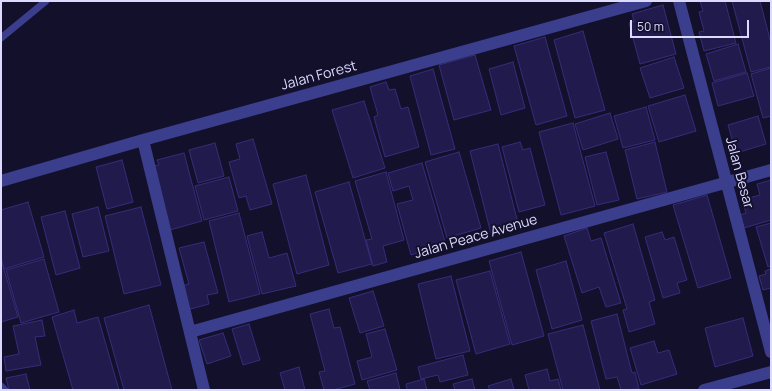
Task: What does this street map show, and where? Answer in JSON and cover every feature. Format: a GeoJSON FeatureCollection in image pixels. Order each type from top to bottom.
{"type":"FeatureCollection","features":[{"type":"Feature","properties":{"kind":"street","name":"Jalan Forest"},"geometry":{"type":"LineString","coordinates":[[1,181],[143,140],[646,1]]}},
{"type":"Feature","properties":{"kind":"street","name":"Jalan Besar"},"geometry":{"type":"LineString","coordinates":[[679,1],[771,352]]}},
{"type":"Feature","properties":{"kind":"street"},"geometry":{"type":"LineString","coordinates":[[143,140],[204,390]]}},
{"type":"Feature","properties":{"kind":"street","name":"Jalan Peace Avenue"},"geometry":{"type":"LineString","coordinates":[[190,332],[771,170]]}},
{"type":"Feature","properties":{"kind":"street"},"geometry":{"type":"LineString","coordinates":[[704,390],[771,372]]}},
{"type":"Feature","properties":{"kind":"lane"},"geometry":{"type":"LineString","coordinates":[[1,38],[46,1]]}},
{"type":"Feature","properties":{"kind":"lane"},"geometry":{"type":"LineString","coordinates":[[1,386],[5,390]]}},
{"type":"Feature","properties":{"kind":"building"},"geometry":{"type":"Polygon","coordinates":[[[700,1],[725,1],[736,43],[704,51],[699,32],[704,31],[699,12],[703,11],[700,1]]]}},
{"type":"Feature","properties":{"kind":"building"},"geometry":{"type":"Polygon","coordinates":[[[732,1],[760,1],[771,43],[771,67],[751,72],[732,1]]]}},
{"type":"Feature","properties":{"kind":"building"},"geometry":{"type":"Polygon","coordinates":[[[663,5],[676,54],[640,64],[629,23],[634,21],[632,14],[663,5]]]}},
{"type":"Feature","properties":{"kind":"building"},"geometry":{"type":"Polygon","coordinates":[[[583,31],[605,110],[575,118],[554,40],[583,31]]]}},
{"type":"Feature","properties":{"kind":"building"},"geometry":{"type":"Polygon","coordinates":[[[545,37],[567,116],[536,125],[514,46],[545,37]]]}},
{"type":"Feature","properties":{"kind":"building"},"geometry":{"type":"Polygon","coordinates":[[[738,44],[746,72],[714,81],[706,54],[738,44]]]}},
{"type":"Feature","properties":{"kind":"building"},"geometry":{"type":"Polygon","coordinates":[[[475,55],[491,110],[454,120],[439,65],[475,55]]]}},
{"type":"Feature","properties":{"kind":"building"},"geometry":{"type":"Polygon","coordinates":[[[674,57],[684,88],[650,98],[640,68],[674,57]]]}},
{"type":"Feature","properties":{"kind":"building"},"geometry":{"type":"Polygon","coordinates":[[[513,62],[525,108],[501,115],[489,69],[513,62]]]}},
{"type":"Feature","properties":{"kind":"building"},"geometry":{"type":"Polygon","coordinates":[[[771,68],[771,116],[763,118],[751,74],[771,68]]]}},
{"type":"Feature","properties":{"kind":"building"},"geometry":{"type":"Polygon","coordinates":[[[433,69],[455,149],[431,155],[410,76],[433,69]]]}},
{"type":"Feature","properties":{"kind":"building"},"geometry":{"type":"Polygon","coordinates":[[[747,73],[754,96],[718,106],[712,83],[747,73]]]}},
{"type":"Feature","properties":{"kind":"building"},"geometry":{"type":"Polygon","coordinates":[[[386,82],[389,90],[395,89],[401,109],[408,107],[419,147],[385,157],[374,117],[378,115],[370,87],[386,82]]]}},
{"type":"Feature","properties":{"kind":"building"},"geometry":{"type":"Polygon","coordinates":[[[685,95],[696,131],[659,142],[648,106],[685,95]]]}},
{"type":"Feature","properties":{"kind":"building"},"geometry":{"type":"Polygon","coordinates":[[[364,101],[385,168],[353,178],[332,110],[364,101]]]}},
{"type":"Feature","properties":{"kind":"building"},"geometry":{"type":"Polygon","coordinates":[[[646,107],[655,140],[623,148],[614,116],[646,107]]]}},
{"type":"Feature","properties":{"kind":"building"},"geometry":{"type":"Polygon","coordinates":[[[610,113],[618,139],[583,150],[575,124],[610,113]]]}},
{"type":"Feature","properties":{"kind":"building"},"geometry":{"type":"Polygon","coordinates":[[[758,116],[766,144],[736,153],[728,125],[758,116]]]}},
{"type":"Feature","properties":{"kind":"building"},"geometry":{"type":"Polygon","coordinates":[[[573,123],[595,206],[561,215],[539,132],[573,123]]]}},
{"type":"Feature","properties":{"kind":"building"},"geometry":{"type":"Polygon","coordinates":[[[253,139],[272,204],[250,210],[246,196],[239,198],[229,162],[240,159],[236,144],[253,139]]]}},
{"type":"Feature","properties":{"kind":"building"},"geometry":{"type":"Polygon","coordinates":[[[520,142],[523,150],[530,148],[545,205],[519,212],[502,147],[520,142]]]}},
{"type":"Feature","properties":{"kind":"building"},"geometry":{"type":"Polygon","coordinates":[[[655,142],[667,192],[637,199],[625,150],[655,142]]]}},
{"type":"Feature","properties":{"kind":"building"},"geometry":{"type":"Polygon","coordinates":[[[215,143],[224,176],[198,183],[189,150],[215,143]]]}},
{"type":"Feature","properties":{"kind":"building"},"geometry":{"type":"Polygon","coordinates":[[[498,144],[519,227],[491,234],[470,151],[498,144]]]}},
{"type":"Feature","properties":{"kind":"building"},"geometry":{"type":"Polygon","coordinates":[[[459,152],[481,228],[447,238],[425,162],[459,152]]]}},
{"type":"Feature","properties":{"kind":"building"},"geometry":{"type":"Polygon","coordinates":[[[606,152],[619,200],[597,205],[585,157],[606,152]]]}},
{"type":"Feature","properties":{"kind":"building"},"geometry":{"type":"Polygon","coordinates":[[[184,153],[202,221],[170,230],[153,166],[159,165],[157,160],[184,153]]]}},
{"type":"Feature","properties":{"kind":"building"},"geometry":{"type":"Polygon","coordinates":[[[122,160],[133,202],[107,209],[96,167],[122,160]]]}},
{"type":"Feature","properties":{"kind":"building"},"geometry":{"type":"Polygon","coordinates":[[[422,163],[446,245],[411,255],[397,204],[413,200],[409,186],[393,191],[388,173],[422,163]]]}},
{"type":"Feature","properties":{"kind":"building"},"geometry":{"type":"Polygon","coordinates":[[[386,172],[404,240],[383,246],[387,262],[373,266],[366,240],[372,239],[355,181],[386,172]]]}},
{"type":"Feature","properties":{"kind":"building"},"geometry":{"type":"Polygon","coordinates":[[[306,175],[329,265],[297,274],[273,184],[306,175]]]}},
{"type":"Feature","properties":{"kind":"building"},"geometry":{"type":"Polygon","coordinates":[[[229,177],[238,211],[204,220],[195,186],[229,177]]]}},
{"type":"Feature","properties":{"kind":"building"},"geometry":{"type":"Polygon","coordinates":[[[771,180],[771,220],[744,228],[740,215],[746,213],[742,200],[760,195],[757,184],[771,180]]]}},
{"type":"Feature","properties":{"kind":"building"},"geometry":{"type":"Polygon","coordinates":[[[349,182],[372,264],[338,273],[315,192],[349,182]]]}},
{"type":"Feature","properties":{"kind":"building"},"geometry":{"type":"Polygon","coordinates":[[[707,195],[731,278],[698,288],[673,205],[707,195]]]}},
{"type":"Feature","properties":{"kind":"building"},"geometry":{"type":"Polygon","coordinates":[[[28,202],[44,257],[4,269],[1,257],[1,210],[28,202]]]}},
{"type":"Feature","properties":{"kind":"building"},"geometry":{"type":"Polygon","coordinates":[[[98,207],[109,251],[83,257],[72,214],[98,207]]]}},
{"type":"Feature","properties":{"kind":"building"},"geometry":{"type":"Polygon","coordinates":[[[141,207],[161,285],[124,294],[105,216],[141,207]]]}},
{"type":"Feature","properties":{"kind":"building"},"geometry":{"type":"Polygon","coordinates":[[[65,211],[80,268],[56,275],[41,217],[65,211]]]}},
{"type":"Feature","properties":{"kind":"building"},"geometry":{"type":"Polygon","coordinates":[[[239,213],[260,294],[229,302],[209,221],[239,213]]]}},
{"type":"Feature","properties":{"kind":"building"},"geometry":{"type":"Polygon","coordinates":[[[771,223],[771,266],[768,267],[756,227],[771,223]]]}},
{"type":"Feature","properties":{"kind":"building"},"geometry":{"type":"Polygon","coordinates":[[[633,224],[655,300],[649,302],[655,324],[629,332],[623,310],[627,309],[604,233],[633,224]]]}},
{"type":"Feature","properties":{"kind":"building"},"geometry":{"type":"Polygon","coordinates":[[[587,228],[591,241],[601,238],[621,303],[606,307],[599,287],[582,293],[564,236],[587,228]]]}},
{"type":"Feature","properties":{"kind":"building"},"geometry":{"type":"Polygon","coordinates":[[[262,232],[269,258],[287,253],[296,286],[262,294],[247,236],[262,232]]]}},
{"type":"Feature","properties":{"kind":"building"},"geometry":{"type":"Polygon","coordinates":[[[662,232],[665,240],[674,237],[687,280],[677,283],[680,293],[663,298],[645,237],[662,232]]]}},
{"type":"Feature","properties":{"kind":"building"},"geometry":{"type":"Polygon","coordinates":[[[204,242],[218,293],[207,295],[209,304],[187,310],[181,286],[189,284],[179,248],[204,242]]]}},
{"type":"Feature","properties":{"kind":"building"},"geometry":{"type":"Polygon","coordinates":[[[521,252],[544,336],[512,345],[489,261],[521,252]]]}},
{"type":"Feature","properties":{"kind":"building"},"geometry":{"type":"Polygon","coordinates":[[[1,259],[18,317],[1,322],[1,259]]]}},
{"type":"Feature","properties":{"kind":"building"},"geometry":{"type":"Polygon","coordinates":[[[44,259],[59,312],[21,323],[6,270],[44,259]]]}},
{"type":"Feature","properties":{"kind":"building"},"geometry":{"type":"Polygon","coordinates":[[[566,261],[582,320],[552,329],[536,270],[566,261]]]}},
{"type":"Feature","properties":{"kind":"building"},"geometry":{"type":"Polygon","coordinates":[[[771,269],[771,288],[763,290],[759,276],[766,274],[765,271],[771,269]]]}},
{"type":"Feature","properties":{"kind":"building"},"geometry":{"type":"Polygon","coordinates":[[[490,271],[510,344],[476,354],[456,280],[490,271]]]}},
{"type":"Feature","properties":{"kind":"building"},"geometry":{"type":"Polygon","coordinates":[[[451,276],[470,351],[436,359],[418,284],[451,276]]]}},
{"type":"Feature","properties":{"kind":"building"},"geometry":{"type":"Polygon","coordinates":[[[373,291],[384,326],[360,333],[349,298],[373,291]]]}},
{"type":"Feature","properties":{"kind":"building"},"geometry":{"type":"Polygon","coordinates":[[[149,305],[172,390],[124,390],[104,318],[149,305]]]}},
{"type":"Feature","properties":{"kind":"building"},"geometry":{"type":"Polygon","coordinates":[[[329,309],[334,328],[340,327],[355,384],[333,390],[324,390],[319,372],[325,371],[310,314],[329,309]]]}},
{"type":"Feature","properties":{"kind":"building"},"geometry":{"type":"Polygon","coordinates":[[[74,310],[77,323],[98,317],[119,390],[73,390],[52,317],[74,310]]]}},
{"type":"Feature","properties":{"kind":"building"},"geometry":{"type":"Polygon","coordinates":[[[617,314],[632,373],[635,372],[639,389],[621,390],[617,377],[606,379],[591,321],[617,314]]]}},
{"type":"Feature","properties":{"kind":"building"},"geometry":{"type":"Polygon","coordinates":[[[743,318],[753,356],[715,367],[705,328],[743,318]]]}},
{"type":"Feature","properties":{"kind":"building"},"geometry":{"type":"Polygon","coordinates":[[[42,320],[45,336],[35,337],[41,365],[6,371],[4,357],[19,354],[13,326],[42,320]]]}},
{"type":"Feature","properties":{"kind":"building"},"geometry":{"type":"Polygon","coordinates":[[[249,324],[260,360],[243,365],[232,329],[249,324]]]}},
{"type":"Feature","properties":{"kind":"building"},"geometry":{"type":"Polygon","coordinates":[[[583,325],[600,390],[563,390],[548,334],[583,325]]]}},
{"type":"Feature","properties":{"kind":"building"},"geometry":{"type":"Polygon","coordinates":[[[385,329],[397,370],[362,380],[357,361],[372,357],[366,334],[385,329]]]}},
{"type":"Feature","properties":{"kind":"building"},"geometry":{"type":"Polygon","coordinates":[[[223,333],[231,356],[207,364],[199,340],[223,333]]]}},
{"type":"Feature","properties":{"kind":"building"},"geometry":{"type":"Polygon","coordinates":[[[654,341],[658,353],[669,350],[677,374],[641,385],[630,348],[654,341]]]}},
{"type":"Feature","properties":{"kind":"building"},"geometry":{"type":"Polygon","coordinates":[[[463,355],[468,375],[440,382],[438,375],[421,379],[418,367],[463,355]]]}},
{"type":"Feature","properties":{"kind":"building"},"geometry":{"type":"Polygon","coordinates":[[[299,367],[305,390],[285,390],[280,373],[299,367]]]}},
{"type":"Feature","properties":{"kind":"building"},"geometry":{"type":"Polygon","coordinates":[[[547,369],[550,381],[558,379],[561,390],[529,390],[525,375],[547,369]]]}},
{"type":"Feature","properties":{"kind":"building"},"geometry":{"type":"Polygon","coordinates":[[[396,373],[400,390],[370,390],[367,381],[396,373]]]}},
{"type":"Feature","properties":{"kind":"building"},"geometry":{"type":"Polygon","coordinates":[[[26,374],[30,390],[9,390],[6,378],[26,374]]]}},
{"type":"Feature","properties":{"kind":"building"},"geometry":{"type":"Polygon","coordinates":[[[424,379],[427,390],[407,390],[406,384],[424,379]]]}},
{"type":"Feature","properties":{"kind":"building"},"geometry":{"type":"Polygon","coordinates":[[[472,379],[475,390],[455,390],[453,384],[472,379]]]}},
{"type":"Feature","properties":{"kind":"building"},"geometry":{"type":"Polygon","coordinates":[[[511,379],[514,390],[490,390],[488,386],[511,379]]]}}]}
